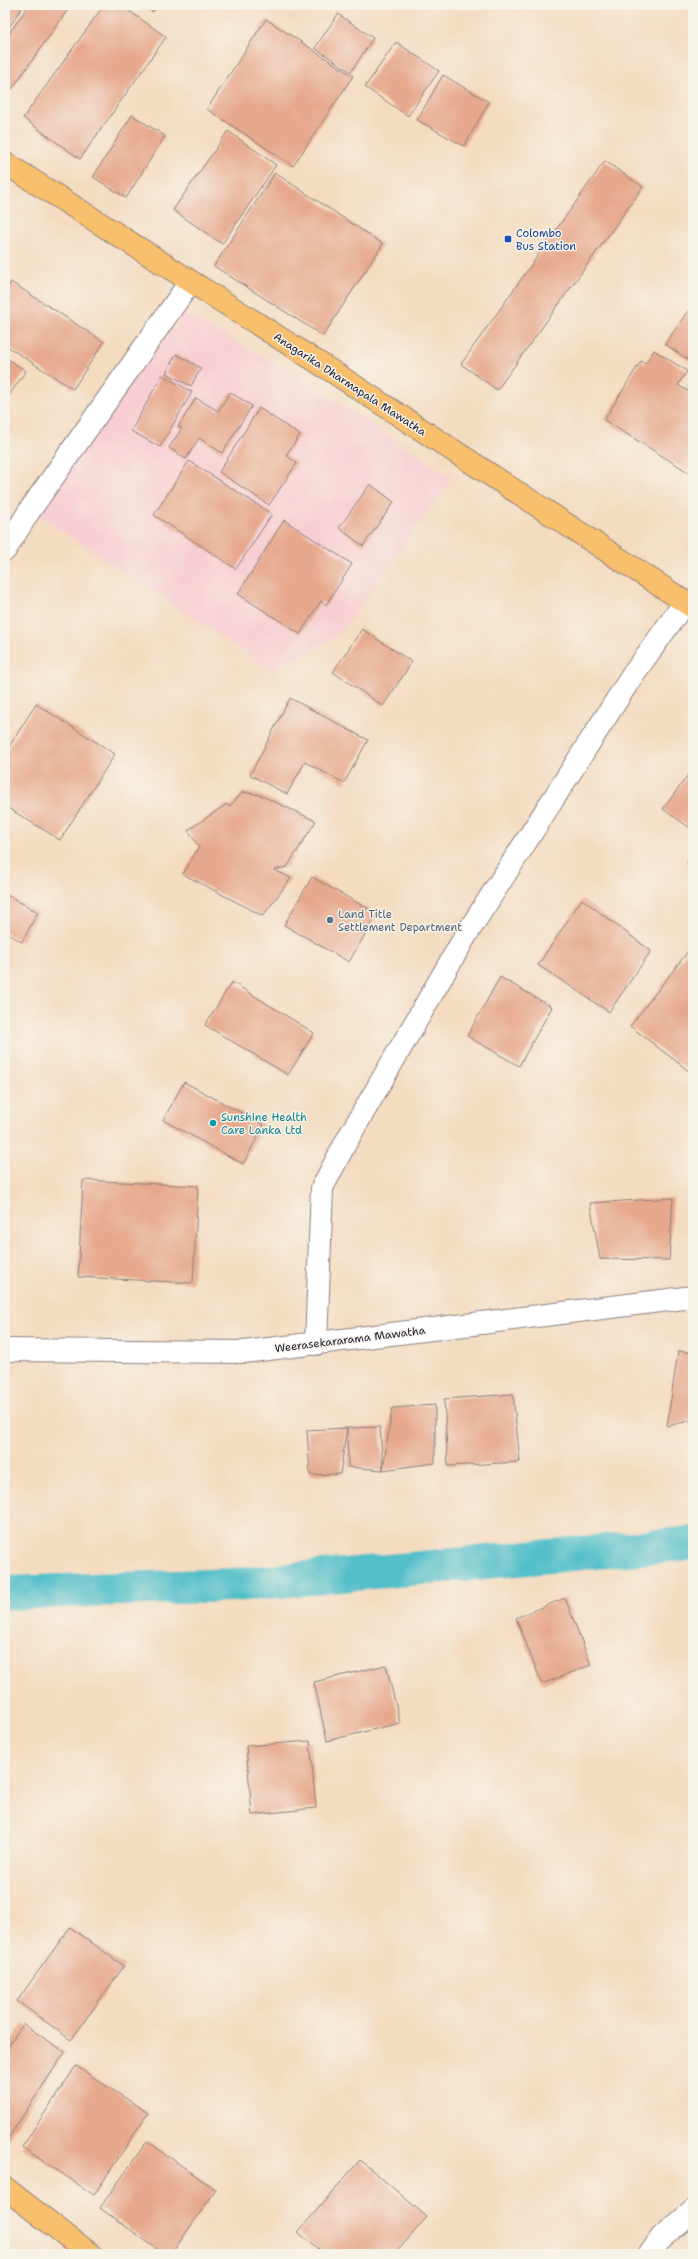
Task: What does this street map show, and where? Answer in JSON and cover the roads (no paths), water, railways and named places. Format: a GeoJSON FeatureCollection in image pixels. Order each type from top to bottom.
{"type":"FeatureCollection","features":[{"type":"Feature","properties":{"kind":"main road","name":"Anagarika Dharmapala Mawatha"},"geometry":{"type":"LineString","coordinates":[[5,163],[340,376],[689,604]]}},
{"type":"Feature","properties":{"kind":"main road"},"geometry":{"type":"LineString","coordinates":[[5,2188],[90,2254]]}},
{"type":"Feature","properties":{"kind":"street"},"geometry":{"type":"LineString","coordinates":[[5,550],[30,510],[190,282]]}},
{"type":"Feature","properties":{"kind":"street"},"geometry":{"type":"LineString","coordinates":[[316,1344],[322,1188],[353,1129],[466,935],[632,676],[689,604]]}},
{"type":"Feature","properties":{"kind":"street","name":"Weerasekararama Mawatha"},"geometry":{"type":"LineString","coordinates":[[5,1350],[244,1352],[693,1297]]}},
{"type":"Feature","properties":{"kind":"street"},"geometry":{"type":"LineString","coordinates":[[650,2254],[661,2238],[693,2211]]}},
{"type":"Feature","properties":{"kind":"waterway"},"geometry":{"type":"LineString","coordinates":[[5,1593],[234,1585],[693,1543]]}},
{"type":"Feature","properties":{"kind":"place","name":"Colombo Bus Station"},"geometry":{"type":"Point","coordinates":[508,239]}},
{"type":"Feature","properties":{"kind":"place","name":"Land Title Settlement Department"},"geometry":{"type":"Point","coordinates":[330,920]}},
{"type":"Feature","properties":{"kind":"place","name":"Sunshine Health Care Lanka Ltd"},"geometry":{"type":"Point","coordinates":[213,1123]}}]}
